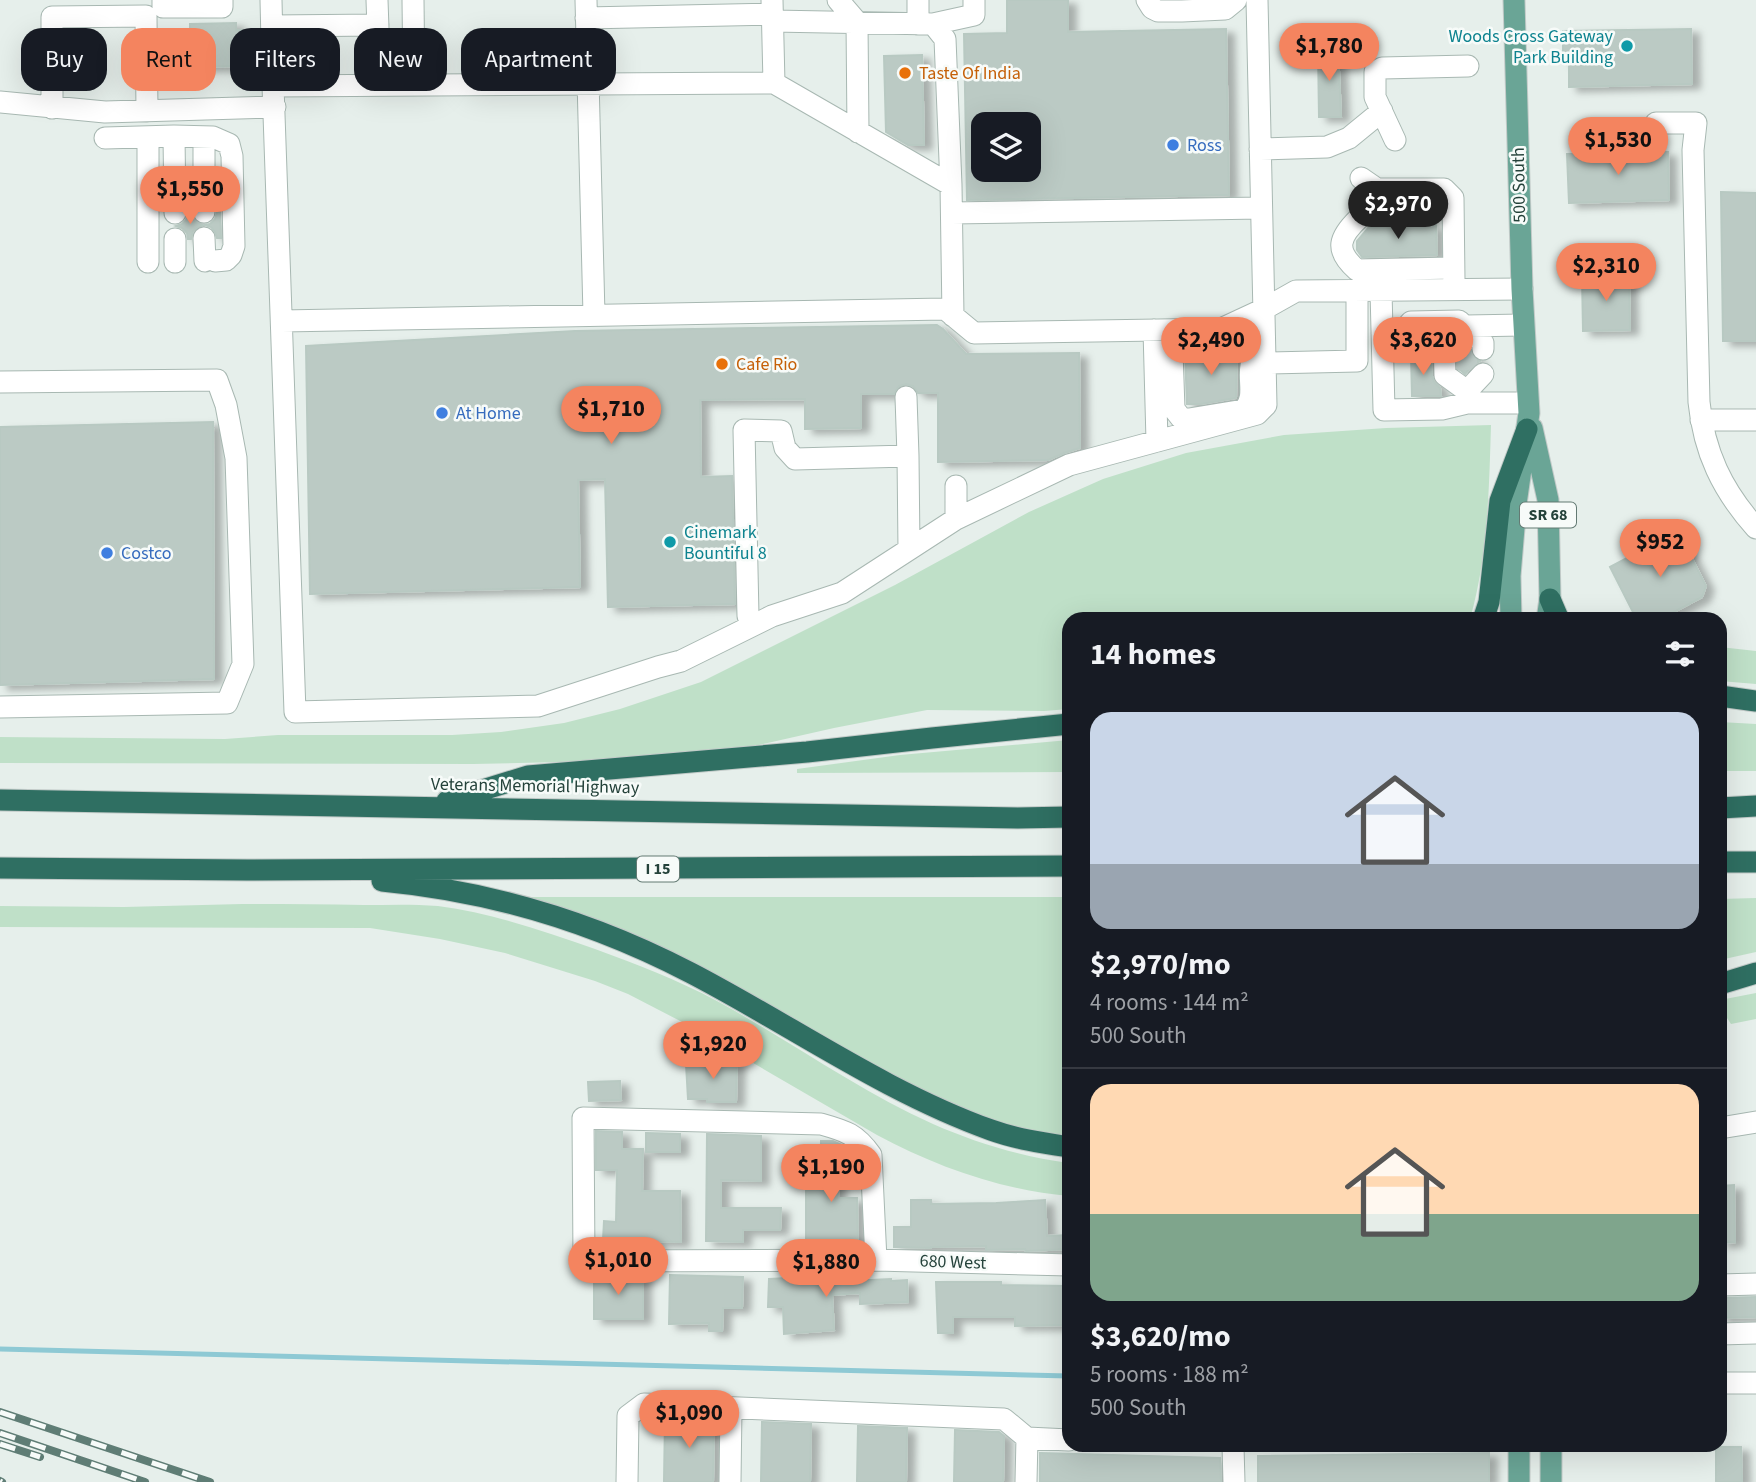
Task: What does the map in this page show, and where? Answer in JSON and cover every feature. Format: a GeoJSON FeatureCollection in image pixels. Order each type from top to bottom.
{"type":"FeatureCollection","features":[{"type":"Feature","properties":{"kind":"highway"},"geometry":{"type":"LineString","coordinates":[[1486,612],[1500,501],[1528,415]]}},
{"type":"Feature","properties":{"kind":"highway"},"geometry":{"type":"LineString","coordinates":[[1727,697],[1756,701]]}},
{"type":"Feature","properties":{"kind":"highway"},"geometry":{"type":"LineString","coordinates":[[428,807],[528,776],[807,752],[1062,725]]}},
{"type":"Feature","properties":{"kind":"highway","name":"Veterans Memorial Highway"},"geometry":{"type":"LineString","coordinates":[[0,800],[1062,817]]}},
{"type":"Feature","properties":{"kind":"highway"},"geometry":{"type":"LineString","coordinates":[[1727,808],[1756,806]]}},
{"type":"Feature","properties":{"kind":"highway"},"geometry":{"type":"LineString","coordinates":[[1727,862],[1756,862]]}},
{"type":"Feature","properties":{"kind":"highway","name":"I 15"},"geometry":{"type":"LineString","coordinates":[[0,868],[247,870],[1062,866]]}},
{"type":"Feature","properties":{"kind":"highway"},"geometry":{"type":"LineString","coordinates":[[247,870],[412,885],[477,896],[554,915],[623,941],[690,972],[928,1104],[993,1131],[1062,1146]]}},
{"type":"Feature","properties":{"kind":"highway"},"geometry":{"type":"LineString","coordinates":[[1727,976],[1756,973]]}},
{"type":"Feature","properties":{"kind":"highway"},"geometry":{"type":"LineString","coordinates":[[1727,982],[1756,973]]}},
{"type":"Feature","properties":{"kind":"main road","name":"500 South"},"geometry":{"type":"LineString","coordinates":[[1514,0],[1528,415],[1548,499],[1548,609]]}},
{"type":"Feature","properties":{"kind":"main road","name":"500 South"},"geometry":{"type":"LineString","coordinates":[[1511,612],[1510,576],[1516,504],[1528,415]]}},
{"type":"Feature","properties":{"kind":"main road"},"geometry":{"type":"LineString","coordinates":[[1519,1452],[1519,1482]]}},
{"type":"Feature","properties":{"kind":"main road"},"geometry":{"type":"LineString","coordinates":[[1551,1452],[1551,1482]]}},
{"type":"Feature","properties":{"kind":"street"},"geometry":{"type":"LineString","coordinates":[[163,0],[163,7],[222,7],[222,0]]}},
{"type":"Feature","properties":{"kind":"street"},"geometry":{"type":"LineString","coordinates":[[271,0],[295,712],[538,706],[681,661],[772,615],[842,593],[956,519],[1069,465],[1257,414],[1266,405],[1257,0]]}},
{"type":"Feature","properties":{"kind":"street"},"geometry":{"type":"LineString","coordinates":[[377,0],[378,28]]}},
{"type":"Feature","properties":{"kind":"street"},"geometry":{"type":"LineString","coordinates":[[413,0],[413,28]]}},
{"type":"Feature","properties":{"kind":"street"},"geometry":{"type":"LineString","coordinates":[[838,0],[857,22],[858,132]]}},
{"type":"Feature","properties":{"kind":"street"},"geometry":{"type":"LineString","coordinates":[[918,0],[925,24],[945,39],[953,316]]}},
{"type":"Feature","properties":{"kind":"street"},"geometry":{"type":"LineString","coordinates":[[586,28],[586,9],[773,11],[857,22],[925,24],[974,16],[974,0]]}},
{"type":"Feature","properties":{"kind":"street"},"geometry":{"type":"LineString","coordinates":[[1147,0],[1152,8],[1158,11],[1225,9],[1236,0]]}},
{"type":"Feature","properties":{"kind":"street"},"geometry":{"type":"LineString","coordinates":[[773,11],[774,83]]}},
{"type":"Feature","properties":{"kind":"street"},"geometry":{"type":"LineString","coordinates":[[52,108],[52,17],[146,16],[147,111]]}},
{"type":"Feature","properties":{"kind":"street"},"geometry":{"type":"LineString","coordinates":[[272,26],[378,25]]}},
{"type":"Feature","properties":{"kind":"street"},"geometry":{"type":"LineString","coordinates":[[1395,139],[1375,97],[1375,72],[1382,68],[1468,66]]}},
{"type":"Feature","properties":{"kind":"street"},"geometry":{"type":"LineString","coordinates":[[616,85],[774,83],[951,185]]}},
{"type":"Feature","properties":{"kind":"street"},"geometry":{"type":"LineString","coordinates":[[0,102],[105,113],[147,111],[354,88]]}},
{"type":"Feature","properties":{"kind":"street"},"geometry":{"type":"LineString","coordinates":[[588,91],[594,315]]}},
{"type":"Feature","properties":{"kind":"street"},"geometry":{"type":"LineString","coordinates":[[1260,149],[1327,147],[1349,138],[1382,111]]}},
{"type":"Feature","properties":{"kind":"street"},"geometry":{"type":"LineString","coordinates":[[1656,123],[1696,123],[1693,150],[1701,420],[1719,477],[1735,503],[1756,528]]}},
{"type":"Feature","properties":{"kind":"street"},"geometry":{"type":"LineString","coordinates":[[174,136],[175,213]]}},
{"type":"Feature","properties":{"kind":"street"},"geometry":{"type":"LineString","coordinates":[[204,136],[204,212]]}},
{"type":"Feature","properties":{"kind":"street"},"geometry":{"type":"LineString","coordinates":[[105,138],[204,136],[229,144],[232,156],[234,246],[231,255],[226,260],[210,261],[204,238]]}},
{"type":"Feature","properties":{"kind":"street"},"geometry":{"type":"LineString","coordinates":[[148,137],[148,262]]}},
{"type":"Feature","properties":{"kind":"street"},"geometry":{"type":"LineString","coordinates":[[1453,268],[1357,271],[1352,266],[1342,248],[1342,237],[1372,205],[1369,183],[1444,189],[1453,198],[1454,289]]}},
{"type":"Feature","properties":{"kind":"street"},"geometry":{"type":"LineString","coordinates":[[952,213],[1261,208]]}},
{"type":"Feature","properties":{"kind":"street"},"geometry":{"type":"LineString","coordinates":[[175,239],[175,262]]}},
{"type":"Feature","properties":{"kind":"street"},"geometry":{"type":"LineString","coordinates":[[282,321],[945,309],[974,333],[1154,333],[1221,329],[1296,291],[1522,289]]}},
{"type":"Feature","properties":{"kind":"street"},"geometry":{"type":"LineString","coordinates":[[1381,290],[1392,332],[1384,410],[1442,409],[1471,386]]}},
{"type":"Feature","properties":{"kind":"street"},"geometry":{"type":"LineString","coordinates":[[1265,363],[1357,361],[1357,291]]}},
{"type":"Feature","properties":{"kind":"street"},"geometry":{"type":"LineString","coordinates":[[1392,332],[1411,322],[1459,321],[1466,326],[1475,349]]}},
{"type":"Feature","properties":{"kind":"street"},"geometry":{"type":"LineString","coordinates":[[1466,326],[1523,325]]}},
{"type":"Feature","properties":{"kind":"street"},"geometry":{"type":"LineString","coordinates":[[1392,332],[1410,342],[1444,341],[1445,376],[1528,415]]}},
{"type":"Feature","properties":{"kind":"street"},"geometry":{"type":"LineString","coordinates":[[1154,333],[1172,351],[1174,409],[1181,418],[1189,419],[1244,410],[1249,404],[1252,390],[1251,366],[1264,339]]}},
{"type":"Feature","properties":{"kind":"street"},"geometry":{"type":"LineString","coordinates":[[1154,333],[1157,441]]}},
{"type":"Feature","properties":{"kind":"street"},"geometry":{"type":"LineString","coordinates":[[0,382],[217,380],[226,405],[236,458],[243,664],[227,703],[0,706]]}},
{"type":"Feature","properties":{"kind":"street"},"geometry":{"type":"LineString","coordinates":[[906,397],[909,549]]}},
{"type":"Feature","properties":{"kind":"street"},"geometry":{"type":"LineString","coordinates":[[1701,420],[1756,420]]}},
{"type":"Feature","properties":{"kind":"street"},"geometry":{"type":"LineString","coordinates":[[748,616],[744,430],[781,431],[785,448],[794,459],[908,456]]}},
{"type":"Feature","properties":{"kind":"street"},"geometry":{"type":"LineString","coordinates":[[956,486],[956,519]]}},
{"type":"Feature","properties":{"kind":"street","name":"680 West"},"geometry":{"type":"LineString","coordinates":[[876,1260],[871,1155],[861,1141],[844,1130],[821,1124],[583,1118],[584,1261],[876,1260],[1062,1265]]}},
{"type":"Feature","properties":{"kind":"street"},"geometry":{"type":"LineString","coordinates":[[1727,1127],[1756,1122]]}},
{"type":"Feature","properties":{"kind":"street"},"geometry":{"type":"LineString","coordinates":[[1727,1285],[1756,1284]]}},
{"type":"Feature","properties":{"kind":"street"},"geometry":{"type":"LineString","coordinates":[[1727,1334],[1756,1333]]}},
{"type":"Feature","properties":{"kind":"street"},"geometry":{"type":"LineString","coordinates":[[1727,1383],[1756,1383]]}},
{"type":"Feature","properties":{"kind":"street"},"geometry":{"type":"LineString","coordinates":[[627,1482],[628,1416],[644,1404],[1004,1419],[1027,1438],[1062,1440]]}},
{"type":"Feature","properties":{"kind":"street"},"geometry":{"type":"LineString","coordinates":[[730,1482],[731,1408]]}},
{"type":"Feature","properties":{"kind":"street"},"geometry":{"type":"LineString","coordinates":[[1026,1482],[1027,1438]]}},
{"type":"Feature","properties":{"kind":"street"},"geometry":{"type":"LineString","coordinates":[[1234,1452],[1234,1482]]}},
{"type":"Feature","properties":{"kind":"green space"},"geometry":{"type":"Polygon","coordinates":[[[1491,425],[1484,548],[1472,612],[1062,612],[1062,710],[927,710],[754,746],[601,761],[473,764],[0,763],[0,737],[225,739],[278,735],[452,735],[501,732],[564,723],[620,709],[701,682],[895,585],[1029,512],[1103,479],[1186,453],[1284,435],[1491,425]]]}},
{"type":"Feature","properties":{"kind":"green space"},"geometry":{"type":"Polygon","coordinates":[[[1727,648],[1756,651],[1756,684],[1727,682],[1727,648]]]}},
{"type":"Feature","properties":{"kind":"green space"},"geometry":{"type":"Polygon","coordinates":[[[1727,722],[1756,724],[1756,771],[1727,771],[1727,722]]]}},
{"type":"Feature","properties":{"kind":"green space"},"geometry":{"type":"Polygon","coordinates":[[[1062,741],[1062,772],[797,773],[797,769],[900,755],[1062,741]]]}},
{"type":"Feature","properties":{"kind":"green space"},"geometry":{"type":"Polygon","coordinates":[[[527,897],[1062,897],[1062,1139],[1008,1128],[944,1106],[611,927],[527,897]]]}},
{"type":"Feature","properties":{"kind":"green space"},"geometry":{"type":"Polygon","coordinates":[[[1756,898],[1756,952],[1727,958],[1727,899],[1756,898]]]}},
{"type":"Feature","properties":{"kind":"green space"},"geometry":{"type":"Polygon","coordinates":[[[242,904],[438,906],[537,929],[657,973],[702,993],[877,1096],[933,1124],[1000,1148],[1062,1162],[1062,1195],[994,1182],[946,1167],[877,1135],[686,1024],[628,994],[505,953],[370,928],[0,927],[0,906],[242,904]]]}},
{"type":"Feature","properties":{"kind":"green space"},"geometry":{"type":"Polygon","coordinates":[[[1756,993],[1756,1019],[1731,1024],[1727,1018],[1727,999],[1756,993]]]}},
{"type":"Feature","properties":{"kind":"building"},"geometry":{"type":"Polygon","coordinates":[[[1007,0],[1068,0],[1068,32],[1226,29],[1229,195],[967,200],[964,34],[1007,33],[1007,0]]]}},
{"type":"Feature","properties":{"kind":"building"},"geometry":{"type":"Polygon","coordinates":[[[236,23],[236,28],[230,28],[230,66],[216,66],[216,28],[190,28],[190,24],[236,23]]]}},
{"type":"Feature","properties":{"kind":"building","name":"Woods Cross Gateway Park Building"},"geometry":{"type":"Polygon","coordinates":[[[1691,29],[1692,84],[1569,87],[1569,60],[1563,60],[1563,31],[1691,29]]]}},
{"type":"Feature","properties":{"kind":"building"},"geometry":{"type":"Polygon","coordinates":[[[1338,47],[1341,117],[1319,117],[1318,48],[1338,47]]]}},
{"type":"Feature","properties":{"kind":"building"},"geometry":{"type":"Polygon","coordinates":[[[922,55],[924,145],[908,145],[886,132],[884,56],[922,55]]]}},
{"type":"Feature","properties":{"kind":"building"},"geometry":{"type":"Polygon","coordinates":[[[1668,152],[1669,200],[1569,203],[1567,154],[1668,152]]]}},
{"type":"Feature","properties":{"kind":"building"},"geometry":{"type":"Polygon","coordinates":[[[1721,192],[1756,193],[1756,341],[1723,341],[1721,192]]]}},
{"type":"Feature","properties":{"kind":"building"},"geometry":{"type":"Polygon","coordinates":[[[217,212],[220,212],[221,238],[217,238],[211,227],[205,225],[215,219],[217,212]]]}},
{"type":"Feature","properties":{"kind":"building"},"geometry":{"type":"Polygon","coordinates":[[[188,213],[191,213],[197,223],[203,225],[193,231],[191,239],[188,239],[182,228],[176,226],[186,220],[188,213]]]}},
{"type":"Feature","properties":{"kind":"building"},"geometry":{"type":"Polygon","coordinates":[[[1436,225],[1437,255],[1362,257],[1357,250],[1357,241],[1369,227],[1436,225]]]}},
{"type":"Feature","properties":{"kind":"building"},"geometry":{"type":"Polygon","coordinates":[[[1582,276],[1629,276],[1630,330],[1583,331],[1582,276]]]}},
{"type":"Feature","properties":{"kind":"building"},"geometry":{"type":"Polygon","coordinates":[[[937,325],[966,354],[1079,353],[1080,448],[1048,460],[938,462],[938,393],[918,393],[913,386],[906,384],[899,386],[894,394],[861,394],[861,428],[805,429],[805,399],[700,400],[701,477],[732,476],[735,604],[608,607],[605,479],[578,480],[580,587],[310,594],[306,346],[575,331],[937,325]]]}},
{"type":"Feature","properties":{"kind":"building"},"geometry":{"type":"Polygon","coordinates":[[[1457,349],[1470,349],[1472,356],[1480,361],[1465,374],[1458,368],[1457,349]]]}},
{"type":"Feature","properties":{"kind":"building"},"geometry":{"type":"Polygon","coordinates":[[[1237,352],[1236,398],[1187,404],[1185,353],[1237,352]]]}},
{"type":"Feature","properties":{"kind":"building"},"geometry":{"type":"Polygon","coordinates":[[[1431,354],[1432,376],[1440,388],[1441,396],[1412,396],[1411,355],[1431,354]]]}},
{"type":"Feature","properties":{"kind":"building","name":"Costco"},"geometry":{"type":"Polygon","coordinates":[[[213,422],[214,679],[0,685],[0,427],[213,422]]]}},
{"type":"Feature","properties":{"kind":"building"},"geometry":{"type":"Polygon","coordinates":[[[1678,531],[1706,586],[1702,597],[1674,612],[1633,612],[1610,567],[1678,531]]]}},
{"type":"Feature","properties":{"kind":"building"},"geometry":{"type":"Polygon","coordinates":[[[737,1061],[736,1102],[688,1099],[686,1064],[737,1061]]]}},
{"type":"Feature","properties":{"kind":"building"},"geometry":{"type":"Polygon","coordinates":[[[620,1081],[621,1100],[589,1101],[588,1082],[620,1081]]]}},
{"type":"Feature","properties":{"kind":"building"},"geometry":{"type":"Polygon","coordinates":[[[596,1131],[622,1132],[622,1149],[643,1149],[642,1191],[680,1191],[681,1242],[603,1240],[604,1221],[616,1222],[617,1170],[596,1170],[596,1131]]]}},
{"type":"Feature","properties":{"kind":"building"},"geometry":{"type":"Polygon","coordinates":[[[646,1133],[680,1134],[680,1152],[646,1152],[646,1133]]]}},
{"type":"Feature","properties":{"kind":"building"},"geometry":{"type":"Polygon","coordinates":[[[707,1134],[761,1136],[761,1181],[721,1180],[721,1208],[781,1208],[780,1230],[743,1230],[743,1242],[706,1241],[707,1134]]]}},
{"type":"Feature","properties":{"kind":"building"},"geometry":{"type":"Polygon","coordinates":[[[821,1141],[833,1141],[846,1147],[846,1163],[839,1163],[838,1198],[857,1198],[858,1246],[806,1244],[806,1190],[820,1190],[821,1141]]]}},
{"type":"Feature","properties":{"kind":"building"},"geometry":{"type":"Polygon","coordinates":[[[1734,1185],[1735,1242],[1727,1243],[1727,1186],[1734,1185]]]}},
{"type":"Feature","properties":{"kind":"building"},"geometry":{"type":"Polygon","coordinates":[[[911,1200],[931,1200],[931,1204],[1045,1200],[1047,1236],[1062,1235],[1062,1249],[986,1250],[986,1246],[894,1247],[894,1227],[911,1227],[911,1200]]]}},
{"type":"Feature","properties":{"kind":"building"},"geometry":{"type":"Polygon","coordinates":[[[594,1275],[643,1275],[643,1319],[594,1319],[594,1275]]]}},
{"type":"Feature","properties":{"kind":"building"},"geometry":{"type":"Polygon","coordinates":[[[670,1275],[743,1277],[742,1308],[723,1308],[722,1331],[709,1331],[709,1323],[669,1324],[670,1275]]]}},
{"type":"Feature","properties":{"kind":"building"},"geometry":{"type":"Polygon","coordinates":[[[809,1277],[809,1280],[907,1280],[908,1302],[860,1304],[860,1293],[832,1295],[834,1330],[784,1334],[783,1307],[768,1307],[769,1279],[809,1277]]]}},
{"type":"Feature","properties":{"kind":"building"},"geometry":{"type":"Polygon","coordinates":[[[936,1282],[1062,1286],[1062,1325],[1015,1326],[1015,1317],[953,1317],[953,1333],[938,1333],[936,1282]]]}},
{"type":"Feature","properties":{"kind":"building"},"geometry":{"type":"Polygon","coordinates":[[[1756,1297],[1756,1317],[1727,1318],[1727,1298],[1756,1297]]]}},
{"type":"Feature","properties":{"kind":"building"},"geometry":{"type":"Polygon","coordinates":[[[665,1418],[714,1420],[713,1482],[664,1482],[665,1418]]]}},
{"type":"Feature","properties":{"kind":"building"},"geometry":{"type":"Polygon","coordinates":[[[762,1422],[811,1424],[810,1482],[761,1482],[762,1422]]]}},
{"type":"Feature","properties":{"kind":"building"},"geometry":{"type":"Polygon","coordinates":[[[858,1426],[907,1428],[906,1482],[857,1482],[858,1426]]]}},
{"type":"Feature","properties":{"kind":"building"},"geometry":{"type":"Polygon","coordinates":[[[955,1430],[999,1432],[1004,1436],[1003,1482],[954,1482],[955,1430]]]}},
{"type":"Feature","properties":{"kind":"building"},"geometry":{"type":"Polygon","coordinates":[[[1727,1447],[1741,1447],[1742,1482],[1716,1482],[1716,1452],[1727,1452],[1727,1447]]]}},
{"type":"Feature","properties":{"kind":"building"},"geometry":{"type":"Polygon","coordinates":[[[1040,1453],[1220,1458],[1221,1482],[1040,1482],[1040,1453]]]}},
{"type":"Feature","properties":{"kind":"building"},"geometry":{"type":"Polygon","coordinates":[[[1489,1453],[1489,1482],[1258,1482],[1258,1456],[1489,1453]]]}},
{"type":"Feature","properties":{"kind":"waterway"},"geometry":{"type":"LineString","coordinates":[[0,1349],[1062,1376]]}},
{"type":"Feature","properties":{"kind":"tunnel"},"geometry":{"type":"LineString","coordinates":[[1466,349],[1467,374]]}},
{"type":"Feature","properties":{"kind":"railway"},"geometry":{"type":"LineString","coordinates":[[0,1412],[210,1482]]}},
{"type":"Feature","properties":{"kind":"railway"},"geometry":{"type":"LineString","coordinates":[[0,1433],[145,1482]]}},
{"type":"Feature","properties":{"kind":"railway"},"geometry":{"type":"LineString","coordinates":[[0,1444],[40,1457]]}},
{"type":"Feature","properties":{"kind":"place","name":"Woods Cross Gateway Park Building"},"geometry":{"type":"Point","coordinates":[1627,46]}},
{"type":"Feature","properties":{"kind":"place","name":"Taste Of India"},"geometry":{"type":"Point","coordinates":[905,73]}},
{"type":"Feature","properties":{"kind":"place","name":"Ross"},"geometry":{"type":"Point","coordinates":[1173,145]}},
{"type":"Feature","properties":{"kind":"place","name":"Cafe Rio"},"geometry":{"type":"Point","coordinates":[722,364]}},
{"type":"Feature","properties":{"kind":"place","name":"At Home"},"geometry":{"type":"Point","coordinates":[442,413]}},
{"type":"Feature","properties":{"kind":"place","name":"Cinemark Bountiful 8"},"geometry":{"type":"Point","coordinates":[670,542]}},
{"type":"Feature","properties":{"kind":"place","name":"Costco"},"geometry":{"type":"Point","coordinates":[107,553]}}]}
